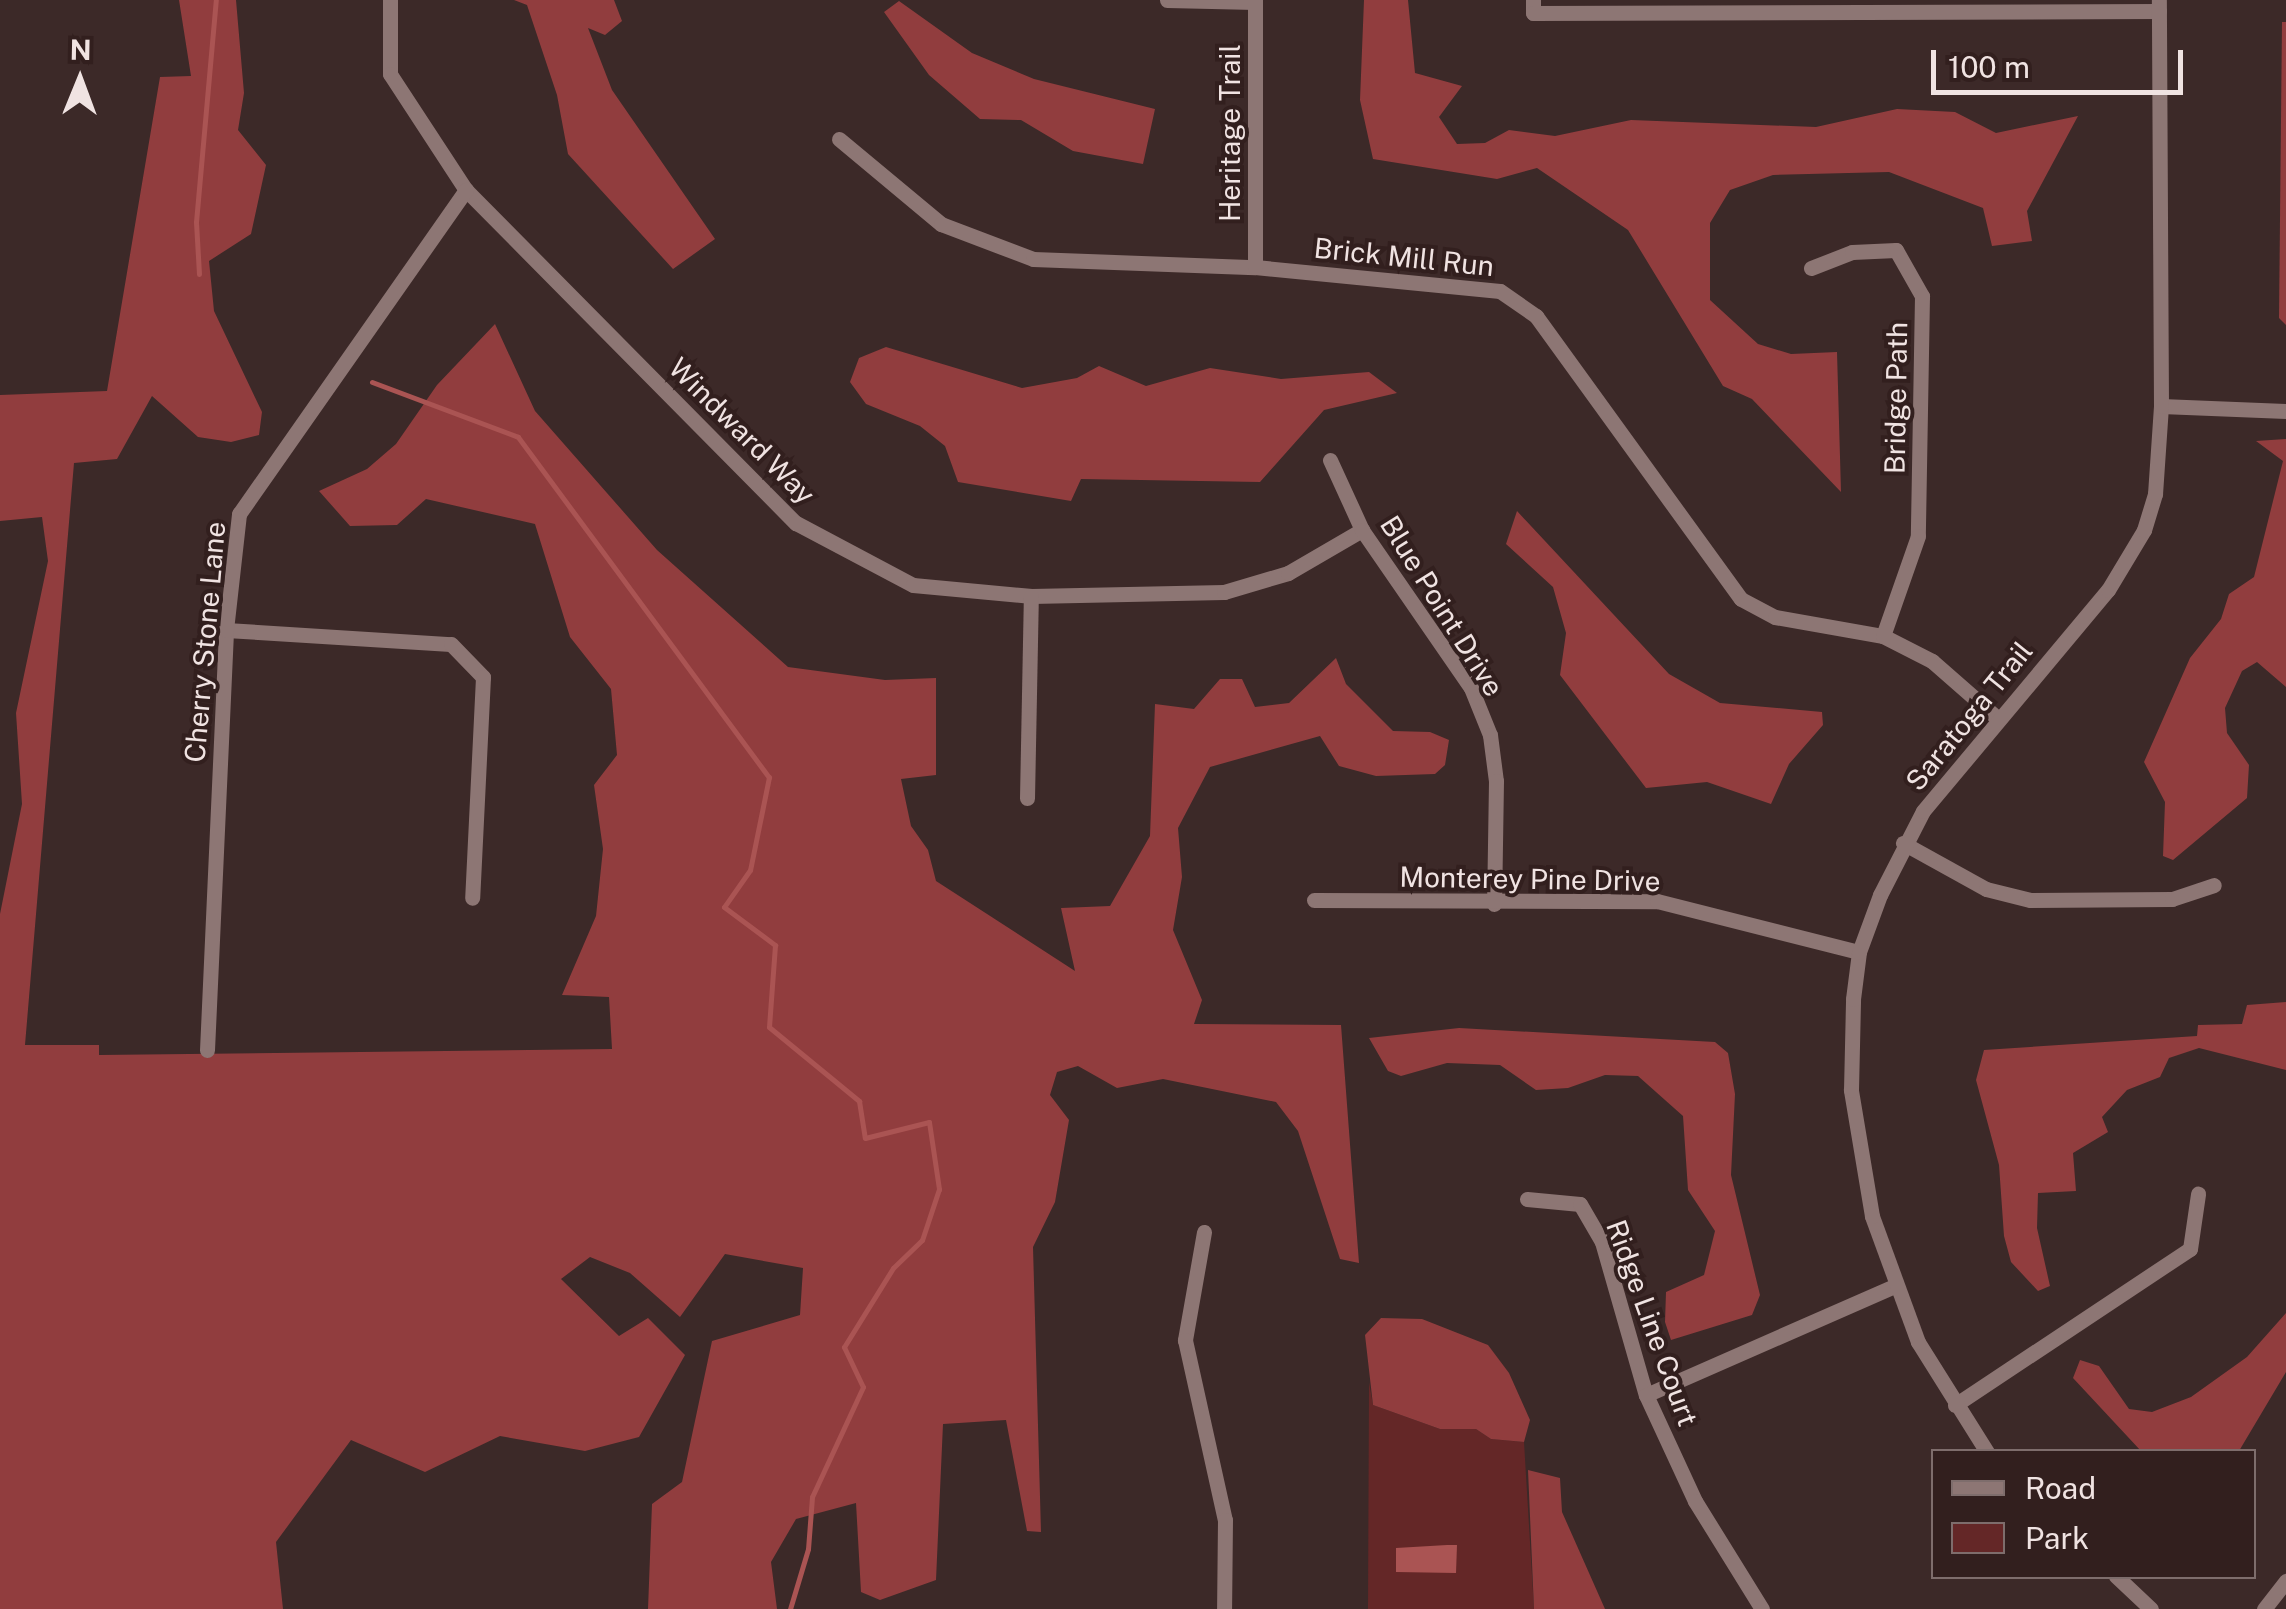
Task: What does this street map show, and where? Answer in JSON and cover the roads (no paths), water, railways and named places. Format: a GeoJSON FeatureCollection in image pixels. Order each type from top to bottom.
{"type":"FeatureCollection","features":[{"type":"Feature","properties":{"kind":"street","name":"Windward Way"},"geometry":{"type":"LineString","coordinates":[[390,0],[390,74],[466,190],[796,523],[913,584],[1031,596],[1224,592],[1288,573],[1362,530]]}},
{"type":"Feature","properties":{"kind":"street"},"geometry":{"type":"LineString","coordinates":[[1167,0],[1255,1]]}},
{"type":"Feature","properties":{"kind":"street","name":"Heritage Trail"},"geometry":{"type":"LineString","coordinates":[[1255,1],[1255,267]]}},
{"type":"Feature","properties":{"kind":"street"},"geometry":{"type":"LineString","coordinates":[[1533,6],[2159,6]]}},
{"type":"Feature","properties":{"kind":"street","name":"Saratoga Trail"},"geometry":{"type":"LineString","coordinates":[[1985,1449],[1955,1404],[1894,1286],[1856,1134],[1850,1046],[1859,952],[1903,843],[1996,717],[2127,565],[2155,494],[2161,406],[2159,6]]}},
{"type":"Feature","properties":{"kind":"street","name":"Brick Mill Run"},"geometry":{"type":"LineString","coordinates":[[840,139],[942,224],[986,246],[1097,266],[1255,267],[1500,290],[1536,316],[1741,599],[1775,617],[1883,636],[1932,661],[1996,717]]}},
{"type":"Feature","properties":{"kind":"street","name":"Cherry Stone Lane"},"geometry":{"type":"LineString","coordinates":[[207,1050],[226,630],[239,514],[466,190]]}},
{"type":"Feature","properties":{"kind":"street","name":"Bridge Path"},"geometry":{"type":"LineString","coordinates":[[1812,268],[1852,252],[1896,250],[1922,296],[1918,536],[1883,636]]}},
{"type":"Feature","properties":{"kind":"street"},"geometry":{"type":"LineString","coordinates":[[2161,406],[2286,411]]}},
{"type":"Feature","properties":{"kind":"street","name":"Blue Point Drive"},"geometry":{"type":"LineString","coordinates":[[1330,460],[1362,530],[1470,688],[1490,734],[1496,781],[1494,904]]}},
{"type":"Feature","properties":{"kind":"street"},"geometry":{"type":"LineString","coordinates":[[1027,798],[1031,596]]}},
{"type":"Feature","properties":{"kind":"street"},"geometry":{"type":"LineString","coordinates":[[226,630],[452,644],[483,677],[472,898]]}},
{"type":"Feature","properties":{"kind":"street"},"geometry":{"type":"LineString","coordinates":[[1903,843],[2007,897],[2172,899],[2214,885]]}},
{"type":"Feature","properties":{"kind":"street","name":"Monterey Pine Drive"},"geometry":{"type":"LineString","coordinates":[[1314,900],[1657,902],[1859,952]]}},
{"type":"Feature","properties":{"kind":"street"},"geometry":{"type":"LineString","coordinates":[[1955,1404],[2190,1250],[2198,1194]]}},
{"type":"Feature","properties":{"kind":"street","name":"Ridge Line Court"},"geometry":{"type":"LineString","coordinates":[[1527,1198],[1580,1204],[1602,1242],[1646,1396],[1695,1501],[1762,1609]]}},
{"type":"Feature","properties":{"kind":"street"},"geometry":{"type":"LineString","coordinates":[[1204,1232],[1185,1340],[1225,1520],[1224,1609]]}},
{"type":"Feature","properties":{"kind":"street"},"geometry":{"type":"LineString","coordinates":[[1646,1396],[1894,1286]]}},
{"type":"Feature","properties":{"kind":"street"},"geometry":{"type":"LineString","coordinates":[[2119,1579],[2152,1609]]}},
{"type":"Feature","properties":{"kind":"street"},"geometry":{"type":"LineString","coordinates":[[2264,1609],[2286,1582]]}},
{"type":"Feature","properties":{"kind":"waterway"},"geometry":{"type":"LineString","coordinates":[[199,274],[196,222],[216,0]]}},
{"type":"Feature","properties":{"kind":"waterway"},"geometry":{"type":"LineString","coordinates":[[372,382],[518,437],[769,777],[750,870],[724,907],[775,945],[769,1027],[859,1101],[865,1138],[929,1122],[939,1189],[922,1240],[893,1268],[844,1347],[863,1387],[812,1497],[808,1549],[790,1609]]}}]}
